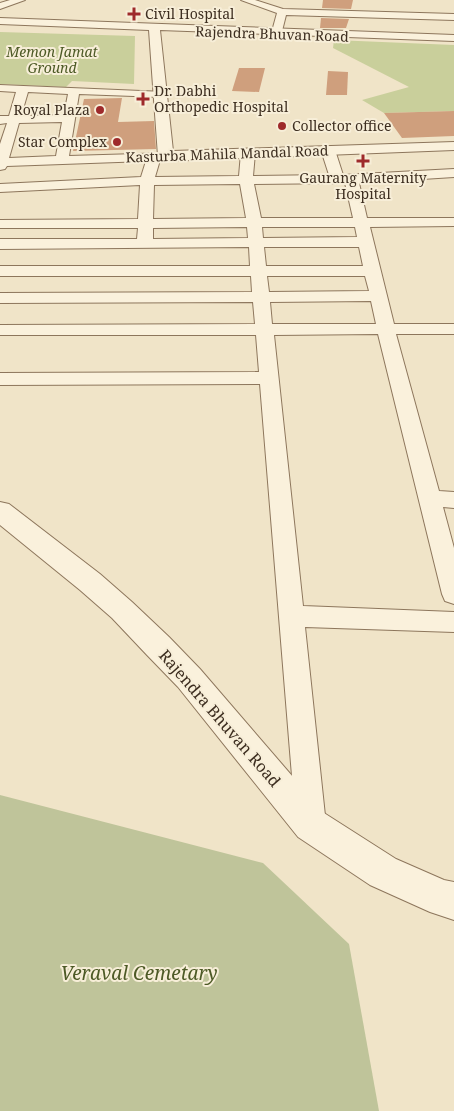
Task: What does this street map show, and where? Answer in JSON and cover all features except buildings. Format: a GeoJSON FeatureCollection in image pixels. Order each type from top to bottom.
{"type":"FeatureCollection","features":[{"type":"Feature","properties":{"kind":"street"},"geometry":{"type":"LineString","coordinates":[[0,6],[20,0]]}},
{"type":"Feature","properties":{"kind":"street"},"geometry":{"type":"LineString","coordinates":[[246,0],[282,12],[454,17]]}},
{"type":"Feature","properties":{"kind":"street"},"geometry":{"type":"LineString","coordinates":[[277,33],[282,12]]}},
{"type":"Feature","properties":{"kind":"street"},"geometry":{"type":"LineString","coordinates":[[0,21],[154,29],[161,94],[160,156],[147,181],[147,223],[135,334]]}},
{"type":"Feature","properties":{"kind":"street","name":"Rajendra Bhuvan Road"},"geometry":{"type":"LineString","coordinates":[[0,25],[454,39]]}},
{"type":"Feature","properties":{"kind":"street"},"geometry":{"type":"LineString","coordinates":[[0,88],[161,94]]}},
{"type":"Feature","properties":{"kind":"street"},"geometry":{"type":"LineString","coordinates":[[0,163],[23,89]]}},
{"type":"Feature","properties":{"kind":"street"},"geometry":{"type":"LineString","coordinates":[[62,160],[74,91]]}},
{"type":"Feature","properties":{"kind":"street"},"geometry":{"type":"LineString","coordinates":[[0,120],[70,118]]}},
{"type":"Feature","properties":{"kind":"street","name":"Kasturba Mahila Mandal Road"},"geometry":{"type":"LineString","coordinates":[[0,163],[454,146]]}},
{"type":"Feature","properties":{"kind":"street"},"geometry":{"type":"LineString","coordinates":[[328,150],[344,179],[362,222],[386,329],[454,594]]}},
{"type":"Feature","properties":{"kind":"street"},"geometry":{"type":"LineString","coordinates":[[248,153],[246,179],[259,271],[311,824]]}},
{"type":"Feature","properties":{"kind":"street"},"geometry":{"type":"LineString","coordinates":[[0,188],[147,181],[344,179],[454,173]]}},
{"type":"Feature","properties":{"kind":"street"},"geometry":{"type":"LineString","coordinates":[[0,244],[145,243],[362,222],[454,222]]}},
{"type":"Feature","properties":{"kind":"street"},"geometry":{"type":"LineString","coordinates":[[0,224],[147,223],[366,242]]}},
{"type":"Feature","properties":{"kind":"street"},"geometry":{"type":"LineString","coordinates":[[0,270],[373,271]]}},
{"type":"Feature","properties":{"kind":"street"},"geometry":{"type":"LineString","coordinates":[[0,298],[379,296]]}},
{"type":"Feature","properties":{"kind":"street"},"geometry":{"type":"LineString","coordinates":[[0,330],[135,334],[264,329],[454,329]]}},
{"type":"Feature","properties":{"kind":"street"},"geometry":{"type":"LineString","coordinates":[[0,378],[269,378]]}},
{"type":"Feature","properties":{"kind":"street"},"geometry":{"type":"LineString","coordinates":[[430,500],[454,500]]}},
{"type":"Feature","properties":{"kind":"street","name":"Rajendra Bhuvan Road"},"geometry":{"type":"LineString","coordinates":[[0,511],[90,582],[122,610],[158,646],[189,678],[311,824],[383,872],[443,899],[454,901]]}},
{"type":"Feature","properties":{"kind":"street"},"geometry":{"type":"LineString","coordinates":[[291,616],[454,622]]}},
{"type":"Feature","properties":{"kind":"green space","name":"Memon Jamat Ground"},"geometry":{"type":"Polygon","coordinates":[[[0,32],[135,36],[134,84],[72,81],[66,87],[0,84],[0,32]]]}},
{"type":"Feature","properties":{"kind":"green space"},"geometry":{"type":"Polygon","coordinates":[[[334,40],[454,45],[454,111],[384,113],[362,100],[409,87],[333,48],[334,40]]]}},
{"type":"Feature","properties":{"kind":"green space","name":"Veraval Cemetary"},"geometry":{"type":"Polygon","coordinates":[[[0,795],[263,863],[349,944],[379,1111],[0,1111],[0,795]]]}},
{"type":"Feature","properties":{"kind":"place","name":"Civil Hospital"},"geometry":{"type":"Point","coordinates":[134,14]}},
{"type":"Feature","properties":{"kind":"place","name":"Dr. Dabhi Orthopedic Hospital"},"geometry":{"type":"Point","coordinates":[143,99]}},
{"type":"Feature","properties":{"kind":"place","name":"Royal Plaza"},"geometry":{"type":"Point","coordinates":[100,110]}},
{"type":"Feature","properties":{"kind":"place","name":"Collector office"},"geometry":{"type":"Point","coordinates":[282,126]}},
{"type":"Feature","properties":{"kind":"place","name":"Star Complex"},"geometry":{"type":"Point","coordinates":[117,142]}},
{"type":"Feature","properties":{"kind":"place","name":"Gaurang Maternity Hospital"},"geometry":{"type":"Point","coordinates":[363,161]}}]}
